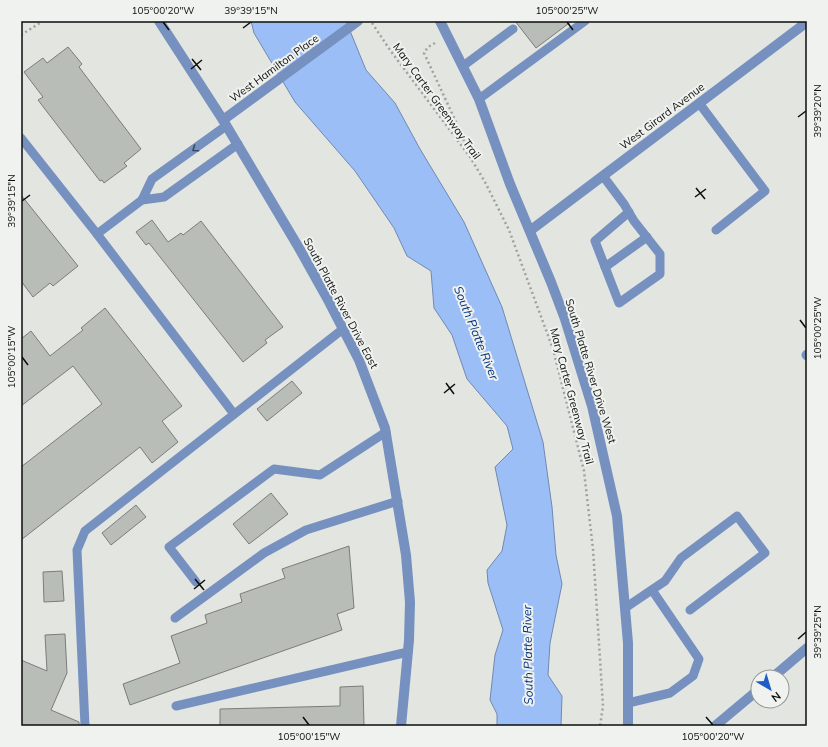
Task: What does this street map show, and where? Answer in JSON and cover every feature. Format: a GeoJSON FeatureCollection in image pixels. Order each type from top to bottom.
{"type":"FeatureCollection","features":[{"type":"Feature","properties":{"kind":"street","name":"South Platte River Drive East"},"geometry":{"type":"LineString","coordinates":[[159,21],[238,144],[299,248],[359,360],[386,432],[406,555],[410,602],[408,652],[401,726]]}},
{"type":"Feature","properties":{"kind":"street","name":"West Hamilton Place"},"geometry":{"type":"LineString","coordinates":[[225,123],[256,96],[358,21]]}},
{"type":"Feature","properties":{"kind":"street","name":"South Platte River Drive West"},"geometry":{"type":"LineString","coordinates":[[440,21],[479,99],[510,184],[531,230],[565,319],[592,406],[617,516],[628,643],[628,726]]}},
{"type":"Feature","properties":{"kind":"street","name":"West Girard Avenue"},"geometry":{"type":"LineString","coordinates":[[531,230],[807,22]]}},
{"type":"Feature","properties":{"kind":"street"},"geometry":{"type":"LineString","coordinates":[[782,669],[807,648]]}},
{"type":"Feature","properties":{"kind":"street"},"geometry":{"type":"LineString","coordinates":[[715,726],[750,697]]}},
{"type":"Feature","properties":{"kind":"lane"},"geometry":{"type":"LineString","coordinates":[[479,99],[585,21]]}},
{"type":"Feature","properties":{"kind":"lane"},"geometry":{"type":"LineString","coordinates":[[463,66],[513,29]]}},
{"type":"Feature","properties":{"kind":"lane"},"geometry":{"type":"LineString","coordinates":[[699,103],[765,191],[716,230]]}},
{"type":"Feature","properties":{"kind":"lane"},"geometry":{"type":"LineString","coordinates":[[97,234],[142,200],[152,178],[225,123]]}},
{"type":"Feature","properties":{"kind":"lane"},"geometry":{"type":"LineString","coordinates":[[21,138],[97,234],[234,414]]}},
{"type":"Feature","properties":{"kind":"lane"},"geometry":{"type":"LineString","coordinates":[[142,200],[164,197],[238,144]]}},
{"type":"Feature","properties":{"kind":"lane"},"geometry":{"type":"LineString","coordinates":[[603,176],[660,254],[660,274],[619,303],[595,241],[629,212]]}},
{"type":"Feature","properties":{"kind":"lane"},"geometry":{"type":"LineString","coordinates":[[605,267],[647,237]]}},
{"type":"Feature","properties":{"kind":"lane"},"geometry":{"type":"LineString","coordinates":[[85,726],[77,550],[85,531],[343,329]]}},
{"type":"Feature","properties":{"kind":"lane"},"geometry":{"type":"LineString","coordinates":[[196,582],[169,547],[274,469],[320,475],[386,432]]}},
{"type":"Feature","properties":{"kind":"lane"},"geometry":{"type":"LineString","coordinates":[[175,618],[264,553],[306,530],[398,501]]}},
{"type":"Feature","properties":{"kind":"lane"},"geometry":{"type":"LineString","coordinates":[[625,608],[665,581],[681,558],[737,516],[765,553],[690,610]]}},
{"type":"Feature","properties":{"kind":"lane"},"geometry":{"type":"LineString","coordinates":[[628,703],[670,693],[693,676],[699,659],[652,590]]}},
{"type":"Feature","properties":{"kind":"lane"},"geometry":{"type":"LineString","coordinates":[[176,706],[408,652]]}},
{"type":"Feature","properties":{"kind":"path"},"geometry":{"type":"LineString","coordinates":[[21,35],[43,21]]}},
{"type":"Feature","properties":{"kind":"path","name":"Mary Carter Greenway Trail"},"geometry":{"type":"LineString","coordinates":[[371,21],[390,50],[470,157],[485,182],[509,230],[553,349],[584,471],[595,573],[603,706],[600,726]]}},
{"type":"Feature","properties":{"kind":"path"},"geometry":{"type":"LineString","coordinates":[[438,41],[428,47],[424,53],[457,124],[470,157]]}},
{"type":"Feature","properties":{"kind":"water","name":"South Platte River"},"geometry":{"type":"Polygon","coordinates":[[[251,21],[346,21],[366,70],[395,103],[420,149],[464,222],[502,307],[543,442],[552,507],[556,555],[562,584],[550,643],[548,675],[562,696],[561,726],[497,726],[497,714],[490,700],[495,655],[503,630],[488,583],[487,570],[502,551],[507,525],[495,467],[513,449],[507,426],[467,379],[452,335],[434,308],[431,271],[407,256],[394,228],[355,171],[295,102],[254,33],[251,21]]]}},
{"type":"Feature","properties":{"kind":"building"},"geometry":{"type":"Polygon","coordinates":[[[515,21],[572,21],[536,48],[515,21]]]}},
{"type":"Feature","properties":{"kind":"building"},"geometry":{"type":"Polygon","coordinates":[[[68,47],[82,64],[79,67],[141,149],[124,163],[127,166],[104,183],[102,180],[100,181],[38,100],[43,97],[24,72],[43,58],[47,63],[68,47]]]}},
{"type":"Feature","properties":{"kind":"building"},"geometry":{"type":"Polygon","coordinates":[[[21,195],[78,266],[53,286],[50,283],[33,297],[21,281],[21,195]]]}},
{"type":"Feature","properties":{"kind":"building"},"geometry":{"type":"Polygon","coordinates":[[[152,220],[168,242],[181,233],[183,235],[201,221],[283,327],[265,340],[267,343],[243,362],[149,243],[146,245],[136,232],[152,220]]]}},
{"type":"Feature","properties":{"kind":"building"},"geometry":{"type":"Polygon","coordinates":[[[105,308],[182,406],[162,421],[178,442],[152,463],[140,447],[21,540],[21,467],[102,404],[73,366],[21,406],[21,339],[31,331],[50,356],[83,330],[81,328],[105,308]]]}},
{"type":"Feature","properties":{"kind":"building"},"geometry":{"type":"Polygon","coordinates":[[[292,381],[302,393],[267,421],[257,409],[292,381]]]}},
{"type":"Feature","properties":{"kind":"building"},"geometry":{"type":"Polygon","coordinates":[[[271,493],[288,514],[249,544],[233,524],[271,493]]]}},
{"type":"Feature","properties":{"kind":"building"},"geometry":{"type":"Polygon","coordinates":[[[136,505],[146,517],[111,545],[102,533],[136,505]]]}},
{"type":"Feature","properties":{"kind":"building"},"geometry":{"type":"Polygon","coordinates":[[[349,546],[354,608],[337,614],[342,630],[130,705],[123,684],[180,663],[171,636],[207,623],[205,615],[242,602],[240,594],[285,578],[282,569],[349,546]]]}},
{"type":"Feature","properties":{"kind":"building"},"geometry":{"type":"Polygon","coordinates":[[[62,571],[64,601],[44,602],[43,572],[62,571]]]}},
{"type":"Feature","properties":{"kind":"building"},"geometry":{"type":"Polygon","coordinates":[[[65,634],[67,673],[51,710],[79,722],[79,726],[21,726],[21,660],[47,671],[45,635],[65,634]]]}},
{"type":"Feature","properties":{"kind":"building"},"geometry":{"type":"Polygon","coordinates":[[[363,686],[364,726],[220,726],[220,709],[340,706],[340,687],[363,686]]]}}]}
